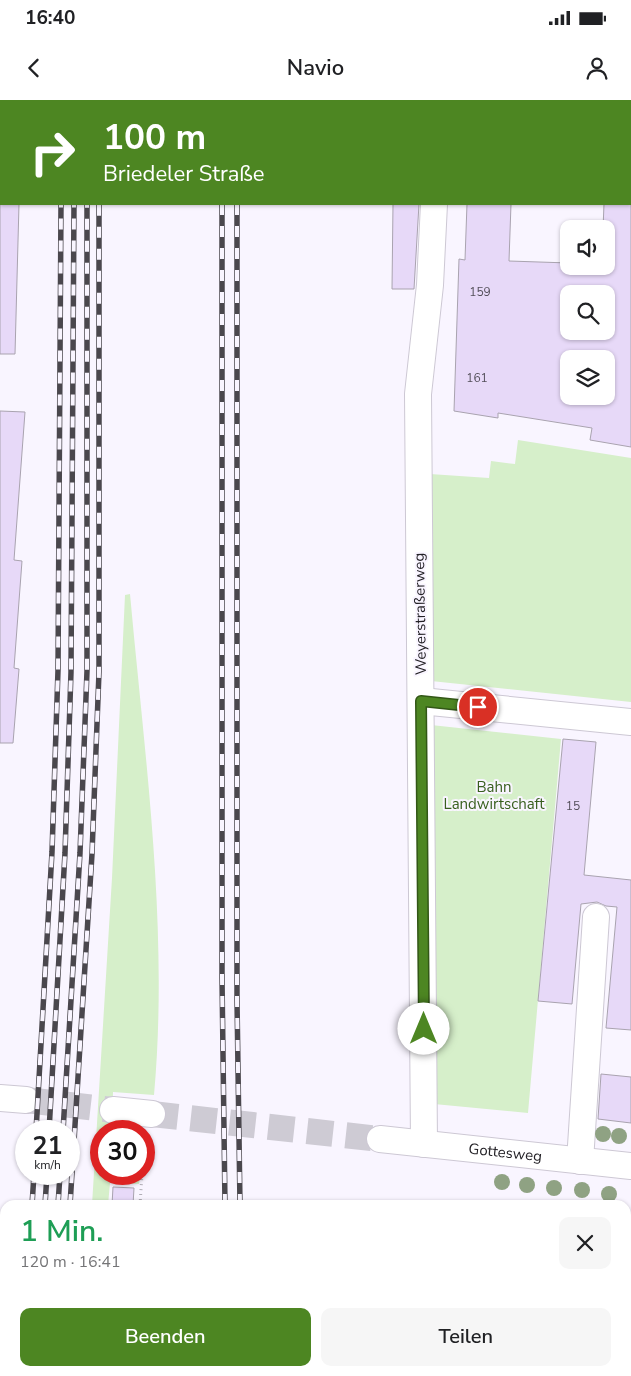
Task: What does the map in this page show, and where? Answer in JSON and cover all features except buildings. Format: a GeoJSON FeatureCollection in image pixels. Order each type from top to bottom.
{"type":"FeatureCollection","features":[{"type":"Feature","properties":{"kind":"street","name":"Weyerstraßerweg"},"geometry":{"type":"LineString","coordinates":[[424,1144],[418,394],[430,286],[434,205]]}},
{"type":"Feature","properties":{"kind":"street"},"geometry":{"type":"LineString","coordinates":[[421,701],[631,722]]}},
{"type":"Feature","properties":{"kind":"street"},"geometry":{"type":"LineString","coordinates":[[580,1161],[596,917]]}},
{"type":"Feature","properties":{"kind":"street"},"geometry":{"type":"LineString","coordinates":[[0,1098],[26,1100]]}},
{"type":"Feature","properties":{"kind":"street"},"geometry":{"type":"LineString","coordinates":[[112,1110],[152,1114]]}},
{"type":"Feature","properties":{"kind":"street","name":"Gottesweg"},"geometry":{"type":"LineString","coordinates":[[380,1140],[631,1166]]}},
{"type":"Feature","properties":{"kind":"path"},"geometry":{"type":"LineString","coordinates":[[140,1200],[141,1185]]}},
{"type":"Feature","properties":{"kind":"green space"},"geometry":{"type":"Polygon","coordinates":[[[518,440],[631,458],[631,702],[431,681],[430,474],[489,478],[491,461],[515,464],[518,440]]]}},
{"type":"Feature","properties":{"kind":"green space"},"geometry":{"type":"Polygon","coordinates":[[[130,594],[153,844],[159,970],[158,1032],[154,1095],[113,1092],[112,1120],[97,1120],[112,878],[125,595],[130,594]]]}},
{"type":"Feature","properties":{"kind":"green space","name":"Bahn Landwirtschaft"},"geometry":{"type":"Polygon","coordinates":[[[431,725],[561,739],[528,1113],[434,1104],[431,725]]]}},
{"type":"Feature","properties":{"kind":"green space"},"geometry":{"type":"Polygon","coordinates":[[[93,1185],[110,1185],[108,1200],[92,1200],[93,1185]]]}},
{"type":"Feature","properties":{"kind":"tunnel"},"geometry":{"type":"LineString","coordinates":[[26,1100],[113,1110]]}},
{"type":"Feature","properties":{"kind":"tunnel"},"geometry":{"type":"LineString","coordinates":[[152,1114],[380,1139]]}},
{"type":"Feature","properties":{"kind":"railway"},"geometry":{"type":"LineString","coordinates":[[37,1120],[52,852],[58,670],[61,205]]}},
{"type":"Feature","properties":{"kind":"railway"},"geometry":{"type":"LineString","coordinates":[[50,1120],[65,853],[71,672],[74,205]]}},
{"type":"Feature","properties":{"kind":"railway"},"geometry":{"type":"LineString","coordinates":[[64,1120],[80,853],[87,671],[87,205]]}},
{"type":"Feature","properties":{"kind":"railway"},"geometry":{"type":"LineString","coordinates":[[70,1200],[92,854],[99,672],[99,205]]}},
{"type":"Feature","properties":{"kind":"railway"},"geometry":{"type":"LineString","coordinates":[[222,205],[222,978],[225,1200]]}},
{"type":"Feature","properties":{"kind":"railway"},"geometry":{"type":"LineString","coordinates":[[237,205],[237,1000],[240,1200]]}},
{"type":"Feature","properties":{"kind":"railway"},"geometry":{"type":"LineString","coordinates":[[32,1200],[33,1185]]}},
{"type":"Feature","properties":{"kind":"railway"},"geometry":{"type":"LineString","coordinates":[[45,1200],[46,1185]]}},
{"type":"Feature","properties":{"kind":"railway"},"geometry":{"type":"LineString","coordinates":[[58,1200],[59,1185]]}},
{"type":"Feature","properties":{"kind":"route"},"geometry":{"type":"LineString","coordinates":[[424,1029],[421,701],[478,707]]}}]}
